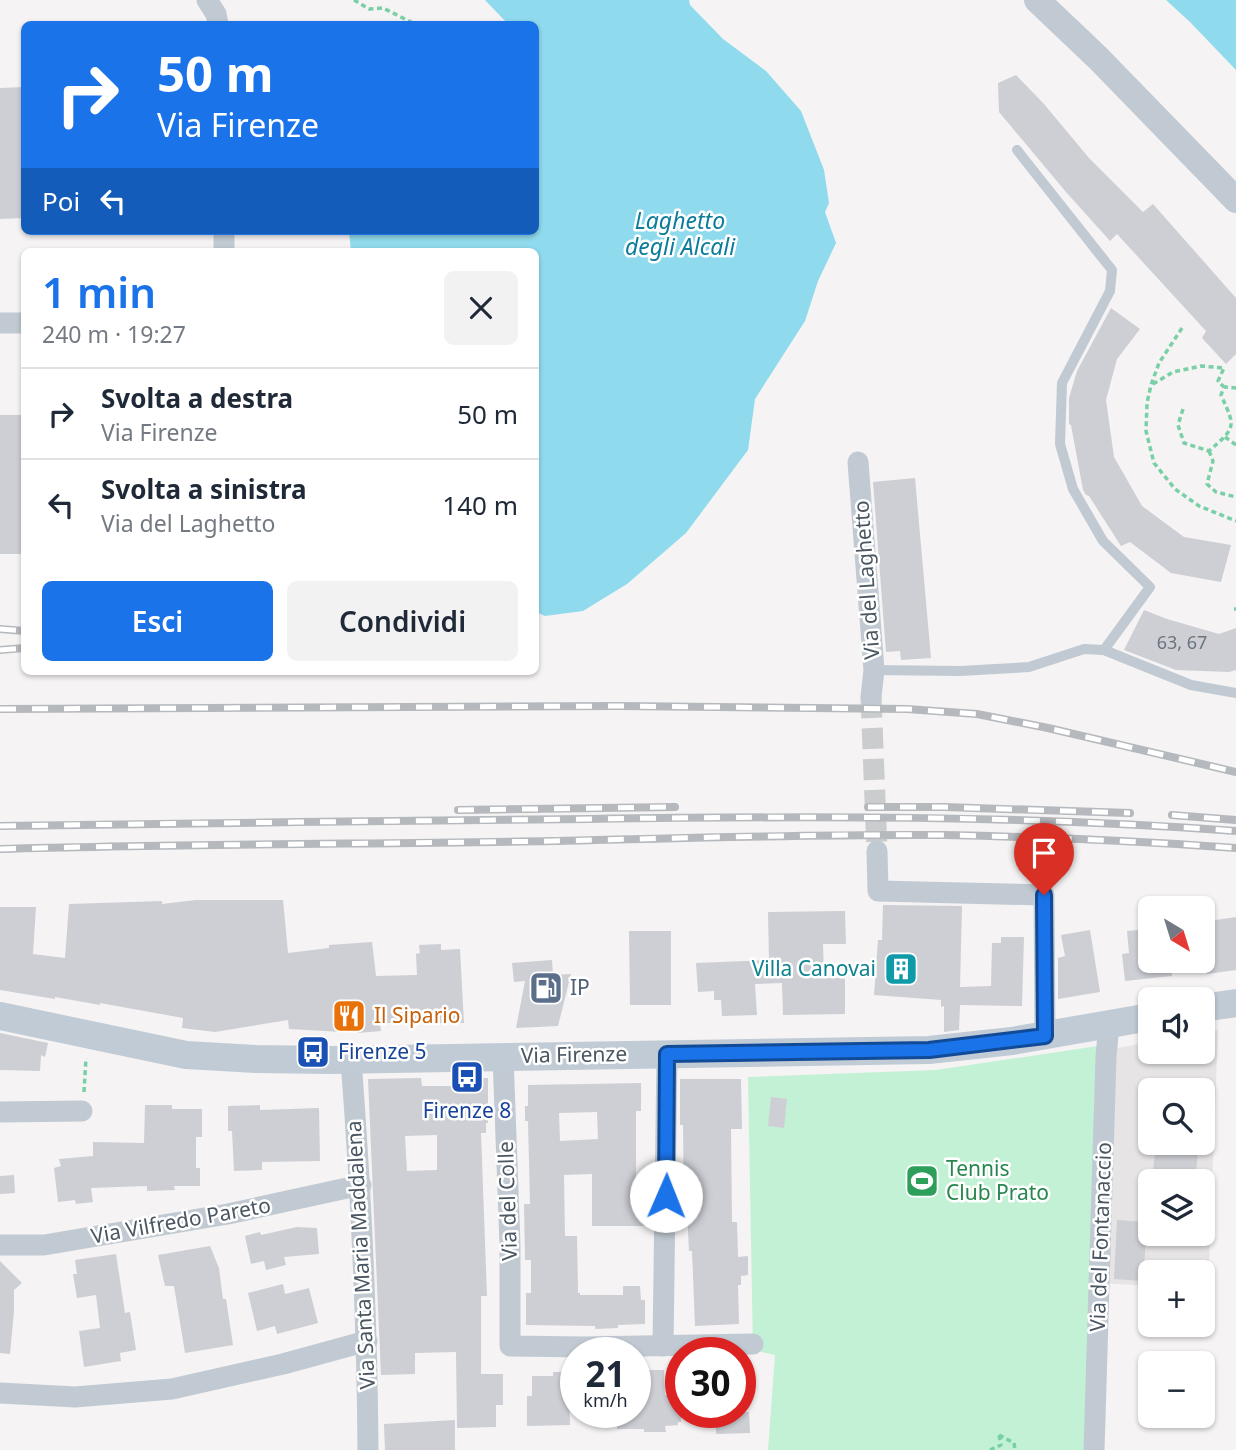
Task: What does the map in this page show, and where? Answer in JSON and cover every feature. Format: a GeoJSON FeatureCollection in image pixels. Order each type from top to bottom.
{"type":"FeatureCollection","features":[{"type":"Feature","properties":{"kind":"main road"},"geometry":{"type":"LineString","coordinates":[[1215,1007],[1236,1003]]}},
{"type":"Feature","properties":{"kind":"main road","name":"Via Firenze"},"geometry":{"type":"LineString","coordinates":[[0,1016],[186,1055],[351,1060],[929,1050],[1045,1036],[1138,1019]]}},
{"type":"Feature","properties":{"kind":"street"},"geometry":{"type":"LineString","coordinates":[[207,0],[217,21]]}},
{"type":"Feature","properties":{"kind":"street"},"geometry":{"type":"LineString","coordinates":[[1037,0],[1098,58],[1236,200]]}},
{"type":"Feature","properties":{"kind":"street"},"geometry":{"type":"LineString","coordinates":[[0,323],[21,323]]}},
{"type":"Feature","properties":{"kind":"street","name":"Via del Laghetto"},"geometry":{"type":"LineString","coordinates":[[858,463],[874,670],[872,697]]}},
{"type":"Feature","properties":{"kind":"street"},"geometry":{"type":"LineString","coordinates":[[877,851],[878,891],[1044,895],[1045,1036]]}},
{"type":"Feature","properties":{"kind":"street","name":"Via del Fontanaccio"},"geometry":{"type":"LineString","coordinates":[[1094,1450],[1109,1024]]}},
{"type":"Feature","properties":{"kind":"street"},"geometry":{"type":"LineString","coordinates":[[663,1346],[667,1054]]}},
{"type":"Feature","properties":{"kind":"street","name":"Via del Colle"},"geometry":{"type":"LineString","coordinates":[[503,1056],[510,1245],[510,1346],[663,1346]]}},
{"type":"Feature","properties":{"kind":"street","name":"Via Santa Maria Maddalena"},"geometry":{"type":"LineString","coordinates":[[351,1060],[367,1341],[368,1450]]}},
{"type":"Feature","properties":{"kind":"street"},"geometry":{"type":"LineString","coordinates":[[0,1112],[82,1111]]}},
{"type":"Feature","properties":{"kind":"street","name":"Via Vilfredo Pareto"},"geometry":{"type":"LineString","coordinates":[[0,1245],[44,1244],[215,1217],[360,1185]]}},
{"type":"Feature","properties":{"kind":"street"},"geometry":{"type":"LineString","coordinates":[[0,1393],[75,1398],[172,1389],[283,1364],[367,1341]]}},
{"type":"Feature","properties":{"kind":"lane"},"geometry":{"type":"LineString","coordinates":[[1017,150],[1112,270],[1110,291],[1062,383],[1061,395],[1060,444],[1073,489],[1103,541],[1150,587],[1104,650]]}},
{"type":"Feature","properties":{"kind":"lane"},"geometry":{"type":"LineString","coordinates":[[874,670],[960,671],[1029,667],[1084,649],[1104,650],[1191,685],[1236,693]]}},
{"type":"Feature","properties":{"kind":"path"},"geometry":{"type":"LineString","coordinates":[[354,0],[369,9],[383,8],[409,21]]}},
{"type":"Feature","properties":{"kind":"path"},"geometry":{"type":"LineString","coordinates":[[1182,328],[1160,363],[1147,403],[1146,431],[1154,463],[1175,489],[1199,506],[1236,521]]}},
{"type":"Feature","properties":{"kind":"path"},"geometry":{"type":"LineString","coordinates":[[1151,385],[1172,372],[1201,366],[1224,368],[1219,381],[1224,387],[1236,388]]}},
{"type":"Feature","properties":{"kind":"path"},"geometry":{"type":"LineString","coordinates":[[1209,451],[1231,433],[1233,418],[1221,395],[1224,387]]}},
{"type":"Feature","properties":{"kind":"path"},"geometry":{"type":"LineString","coordinates":[[1183,409],[1178,425],[1184,443],[1209,451]]}},
{"type":"Feature","properties":{"kind":"path"},"geometry":{"type":"LineString","coordinates":[[1225,437],[1236,445]]}},
{"type":"Feature","properties":{"kind":"path"},"geometry":{"type":"LineString","coordinates":[[1209,451],[1213,461],[1207,484],[1216,492],[1236,497]]}},
{"type":"Feature","properties":{"kind":"path"},"geometry":{"type":"LineString","coordinates":[[82,1111],[88,1035]]}},
{"type":"Feature","properties":{"kind":"path"},"geometry":{"type":"LineString","coordinates":[[990,1450],[1001,1445],[999,1435],[1014,1443],[1015,1450]]}},
{"type":"Feature","properties":{"kind":"shaded area"},"geometry":{"type":"Polygon","coordinates":[[[1218,1030],[1215,1108],[1215,1078],[1138,1078],[1138,1155],[1213,1155],[1213,1169],[1138,1169],[1138,1246],[1210,1246],[1209,1260],[1138,1260],[1138,1285],[1102,1283],[1113,1049],[1138,1044],[1138,1064],[1215,1064],[1215,1031],[1218,1030]]]}},
{"type":"Feature","properties":{"kind":"green space","name":"Tennis Club Prato"},"geometry":{"type":"Polygon","coordinates":[[[1098,1046],[1089,1450],[768,1450],[775,1355],[756,1351],[756,1337],[753,1337],[748,1077],[936,1070],[1098,1046]]]}},
{"type":"Feature","properties":{"kind":"water","name":"Laghetto degli Alcali"},"geometry":{"type":"Polygon","coordinates":[[[485,0],[689,0],[690,5],[723,39],[766,71],[801,111],[824,170],[829,203],[825,212],[836,243],[818,281],[805,321],[755,399],[748,450],[686,533],[627,584],[583,611],[545,616],[539,613],[539,248],[351,248],[349,235],[539,235],[539,21],[505,21],[485,0]]]}},
{"type":"Feature","properties":{"kind":"water"},"geometry":{"type":"Polygon","coordinates":[[[1166,0],[1236,0],[1236,70],[1190,22],[1166,0]]]}},
{"type":"Feature","properties":{"kind":"building"},"geometry":{"type":"Polygon","coordinates":[[[1016,75],[1089,158],[1143,212],[1153,204],[1236,298],[1236,354],[1226,364],[1202,338],[1206,331],[1117,234],[1110,241],[999,112],[998,83],[1016,75]]]}},
{"type":"Feature","properties":{"kind":"building"},"geometry":{"type":"Polygon","coordinates":[[[21,87],[21,218],[0,219],[0,88],[21,87]]]}},
{"type":"Feature","properties":{"kind":"building"},"geometry":{"type":"Polygon","coordinates":[[[1111,308],[1140,329],[1117,359],[1106,400],[1114,457],[1142,506],[1184,537],[1231,545],[1221,582],[1171,573],[1130,542],[1121,546],[1083,490],[1069,424],[1069,398],[1077,371],[1111,308]]]}},
{"type":"Feature","properties":{"kind":"building"},"geometry":{"type":"Polygon","coordinates":[[[0,415],[21,415],[21,554],[0,554],[0,415]]]}},
{"type":"Feature","properties":{"kind":"building"},"geometry":{"type":"Polygon","coordinates":[[[915,478],[931,658],[901,660],[900,651],[886,652],[873,482],[915,478]]]}},
{"type":"Feature","properties":{"kind":"building"},"geometry":{"type":"Polygon","coordinates":[[[1144,610],[1219,634],[1236,628],[1236,670],[1176,670],[1124,650],[1144,610]]]}},
{"type":"Feature","properties":{"kind":"building"},"geometry":{"type":"Polygon","coordinates":[[[196,900],[283,900],[288,953],[329,948],[329,945],[372,942],[376,976],[417,975],[416,954],[420,953],[419,945],[441,944],[441,950],[460,949],[464,1023],[380,1023],[381,1031],[358,1033],[357,1029],[342,1032],[289,1029],[288,1020],[215,1032],[182,1028],[183,1018],[100,1003],[0,990],[0,907],[36,907],[33,954],[65,958],[69,904],[162,901],[162,904],[196,900]]]}},
{"type":"Feature","properties":{"kind":"building"},"geometry":{"type":"Polygon","coordinates":[[[883,905],[962,906],[960,987],[991,986],[992,943],[1001,943],[1001,937],[1024,937],[1022,1006],[960,1005],[959,1030],[944,1032],[944,1006],[941,1007],[941,1000],[874,995],[878,940],[882,940],[883,905]]]}},
{"type":"Feature","properties":{"kind":"building"},"geometry":{"type":"Polygon","coordinates":[[[845,911],[846,944],[823,944],[824,978],[845,978],[845,1014],[783,1015],[782,983],[755,984],[757,1015],[722,1016],[721,1000],[714,1000],[714,991],[698,992],[696,963],[769,960],[768,912],[845,911]]]}},
{"type":"Feature","properties":{"kind":"building"},"geometry":{"type":"Polygon","coordinates":[[[1236,917],[1236,970],[1215,973],[1215,920],[1236,917]]]}},
{"type":"Feature","properties":{"kind":"building"},"geometry":{"type":"Polygon","coordinates":[[[1090,930],[1100,992],[1058,999],[1058,958],[1065,956],[1061,935],[1090,930]]]}},
{"type":"Feature","properties":{"kind":"building"},"geometry":{"type":"Polygon","coordinates":[[[1138,930],[1138,973],[1172,973],[1172,976],[1125,981],[1122,954],[1129,953],[1127,931],[1138,930]]]}},
{"type":"Feature","properties":{"kind":"building"},"geometry":{"type":"Polygon","coordinates":[[[629,931],[671,931],[671,1005],[630,1005],[629,931]]]}},
{"type":"Feature","properties":{"kind":"building"},"geometry":{"type":"Polygon","coordinates":[[[552,960],[553,975],[571,974],[558,1026],[516,1028],[525,981],[514,982],[512,963],[552,960]]]}},
{"type":"Feature","properties":{"kind":"building"},"geometry":{"type":"Polygon","coordinates":[[[0,1033],[48,1043],[45,1057],[41,1055],[40,1071],[0,1070],[0,1033]]]}},
{"type":"Feature","properties":{"kind":"building"},"geometry":{"type":"Polygon","coordinates":[[[421,1078],[422,1086],[453,1086],[453,1079],[488,1078],[488,1123],[486,1133],[481,1133],[487,1296],[481,1296],[481,1374],[503,1374],[503,1405],[496,1405],[496,1427],[457,1428],[456,1352],[415,1353],[415,1374],[381,1375],[368,1079],[421,1078]],[[437,1135],[405,1136],[407,1171],[437,1170],[437,1135]]]}},
{"type":"Feature","properties":{"kind":"building"},"geometry":{"type":"Polygon","coordinates":[[[680,1079],[741,1079],[742,1129],[731,1129],[732,1222],[737,1222],[738,1257],[748,1256],[748,1275],[741,1276],[741,1285],[738,1285],[739,1324],[695,1326],[692,1251],[689,1251],[687,1212],[684,1212],[680,1079]]]}},
{"type":"Feature","properties":{"kind":"building"},"geometry":{"type":"Polygon","coordinates":[[[641,1083],[641,1111],[636,1111],[636,1185],[642,1185],[642,1198],[645,1198],[645,1226],[592,1226],[592,1174],[564,1175],[565,1236],[577,1236],[578,1293],[623,1295],[623,1286],[640,1286],[641,1300],[645,1300],[645,1324],[595,1329],[595,1326],[526,1325],[526,1293],[531,1293],[531,1260],[525,1260],[524,1204],[530,1204],[528,1121],[525,1121],[528,1085],[641,1083]],[[597,1112],[559,1113],[560,1141],[598,1139],[597,1112]]]}},
{"type":"Feature","properties":{"kind":"building"},"geometry":{"type":"Polygon","coordinates":[[[771,1097],[787,1099],[784,1128],[768,1126],[771,1097]]]}},
{"type":"Feature","properties":{"kind":"building"},"geometry":{"type":"Polygon","coordinates":[[[145,1105],[172,1105],[172,1109],[202,1109],[202,1137],[196,1137],[196,1168],[200,1168],[200,1186],[174,1186],[175,1190],[147,1191],[147,1186],[91,1188],[93,1202],[58,1202],[54,1168],[61,1166],[59,1159],[93,1156],[93,1142],[144,1143],[145,1105]]]}},
{"type":"Feature","properties":{"kind":"building"},"geometry":{"type":"Polygon","coordinates":[[[260,1105],[260,1110],[319,1108],[320,1161],[262,1162],[262,1170],[234,1171],[232,1131],[228,1131],[228,1106],[260,1105]]]}},
{"type":"Feature","properties":{"kind":"building"},"geometry":{"type":"Polygon","coordinates":[[[1155,1155],[1198,1155],[1196,1169],[1153,1169],[1155,1155]]]}},
{"type":"Feature","properties":{"kind":"building"},"geometry":{"type":"Polygon","coordinates":[[[14,1175],[15,1193],[0,1194],[0,1176],[14,1175]]]}},
{"type":"Feature","properties":{"kind":"building"},"geometry":{"type":"Polygon","coordinates":[[[1117,1220],[1138,1221],[1138,1246],[1145,1246],[1144,1260],[1138,1260],[1138,1281],[1114,1279],[1117,1220]]]}},
{"type":"Feature","properties":{"kind":"building"},"geometry":{"type":"Polygon","coordinates":[[[297,1227],[317,1228],[319,1254],[284,1257],[286,1265],[266,1270],[264,1261],[251,1264],[245,1236],[297,1227]]]}},
{"type":"Feature","properties":{"kind":"building"},"geometry":{"type":"Polygon","coordinates":[[[210,1246],[219,1268],[233,1345],[185,1353],[174,1286],[165,1286],[158,1255],[210,1246]]]}},
{"type":"Feature","properties":{"kind":"building"},"geometry":{"type":"Polygon","coordinates":[[[116,1254],[125,1313],[130,1312],[136,1350],[120,1353],[121,1361],[84,1367],[79,1331],[100,1328],[96,1295],[77,1298],[73,1274],[77,1274],[75,1260],[116,1254]]]}},
{"type":"Feature","properties":{"kind":"building"},"geometry":{"type":"Polygon","coordinates":[[[0,1261],[22,1283],[14,1290],[10,1354],[0,1353],[0,1261]]]}},
{"type":"Feature","properties":{"kind":"building"},"geometry":{"type":"Polygon","coordinates":[[[283,1284],[285,1294],[309,1288],[318,1323],[277,1334],[275,1326],[257,1331],[248,1293],[283,1284]]]}},
{"type":"Feature","properties":{"kind":"building"},"geometry":{"type":"Polygon","coordinates":[[[651,1370],[664,1370],[666,1432],[617,1429],[651,1428],[651,1370]]]}},
{"type":"Feature","properties":{"kind":"building"},"geometry":{"type":"Polygon","coordinates":[[[553,1372],[560,1372],[560,1425],[527,1426],[527,1396],[532,1396],[532,1376],[553,1376],[553,1372]]]}},
{"type":"Feature","properties":{"kind":"building"},"geometry":{"type":"Polygon","coordinates":[[[455,1420],[455,1450],[385,1450],[384,1424],[455,1420]]]}},
{"type":"Feature","properties":{"kind":"building"},"geometry":{"type":"Polygon","coordinates":[[[716,1428],[750,1428],[750,1433],[716,1434],[716,1428]]]}},
{"type":"Feature","properties":{"kind":"tunnel"},"geometry":{"type":"LineString","coordinates":[[871,697],[877,851]]}},
{"type":"Feature","properties":{"kind":"railway"},"geometry":{"type":"LineString","coordinates":[[0,629],[21,631]]}},
{"type":"Feature","properties":{"kind":"railway"},"geometry":{"type":"LineString","coordinates":[[0,650],[21,648]]}},
{"type":"Feature","properties":{"kind":"railway"},"geometry":{"type":"LineString","coordinates":[[0,709],[619,706],[907,709],[977,714],[1236,772]]}},
{"type":"Feature","properties":{"kind":"railway"},"geometry":{"type":"LineString","coordinates":[[458,810],[675,807]]}},
{"type":"Feature","properties":{"kind":"railway"},"geometry":{"type":"LineString","coordinates":[[868,807],[1130,813]]}},
{"type":"Feature","properties":{"kind":"railway"},"geometry":{"type":"LineString","coordinates":[[1172,815],[1236,820]]}},
{"type":"Feature","properties":{"kind":"railway"},"geometry":{"type":"LineString","coordinates":[[0,826],[833,817],[994,819],[1236,831]]}},
{"type":"Feature","properties":{"kind":"railway"},"geometry":{"type":"LineString","coordinates":[[0,849],[895,835],[1054,838],[1236,848]]}},
{"type":"Feature","properties":{"kind":"place","name":"Villa Canovai"},"geometry":{"type":"Point","coordinates":[901,969]}},
{"type":"Feature","properties":{"kind":"place","name":"IP"},"geometry":{"type":"Point","coordinates":[546,988]}},
{"type":"Feature","properties":{"kind":"place","name":"Il Sipario"},"geometry":{"type":"Point","coordinates":[349,1016]}},
{"type":"Feature","properties":{"kind":"place","name":"Firenze 5"},"geometry":{"type":"Point","coordinates":[313,1052]}},
{"type":"Feature","properties":{"kind":"place","name":"Firenze 8"},"geometry":{"type":"Point","coordinates":[467,1077]}},
{"type":"Feature","properties":{"kind":"place","name":"Tennis Club Prato"},"geometry":{"type":"Point","coordinates":[922,1181]}},
{"type":"Feature","properties":{"kind":"route"},"geometry":{"type":"LineString","coordinates":[[666,1196],[667,1054],[929,1050],[1045,1036],[1044,895]]}}]}
